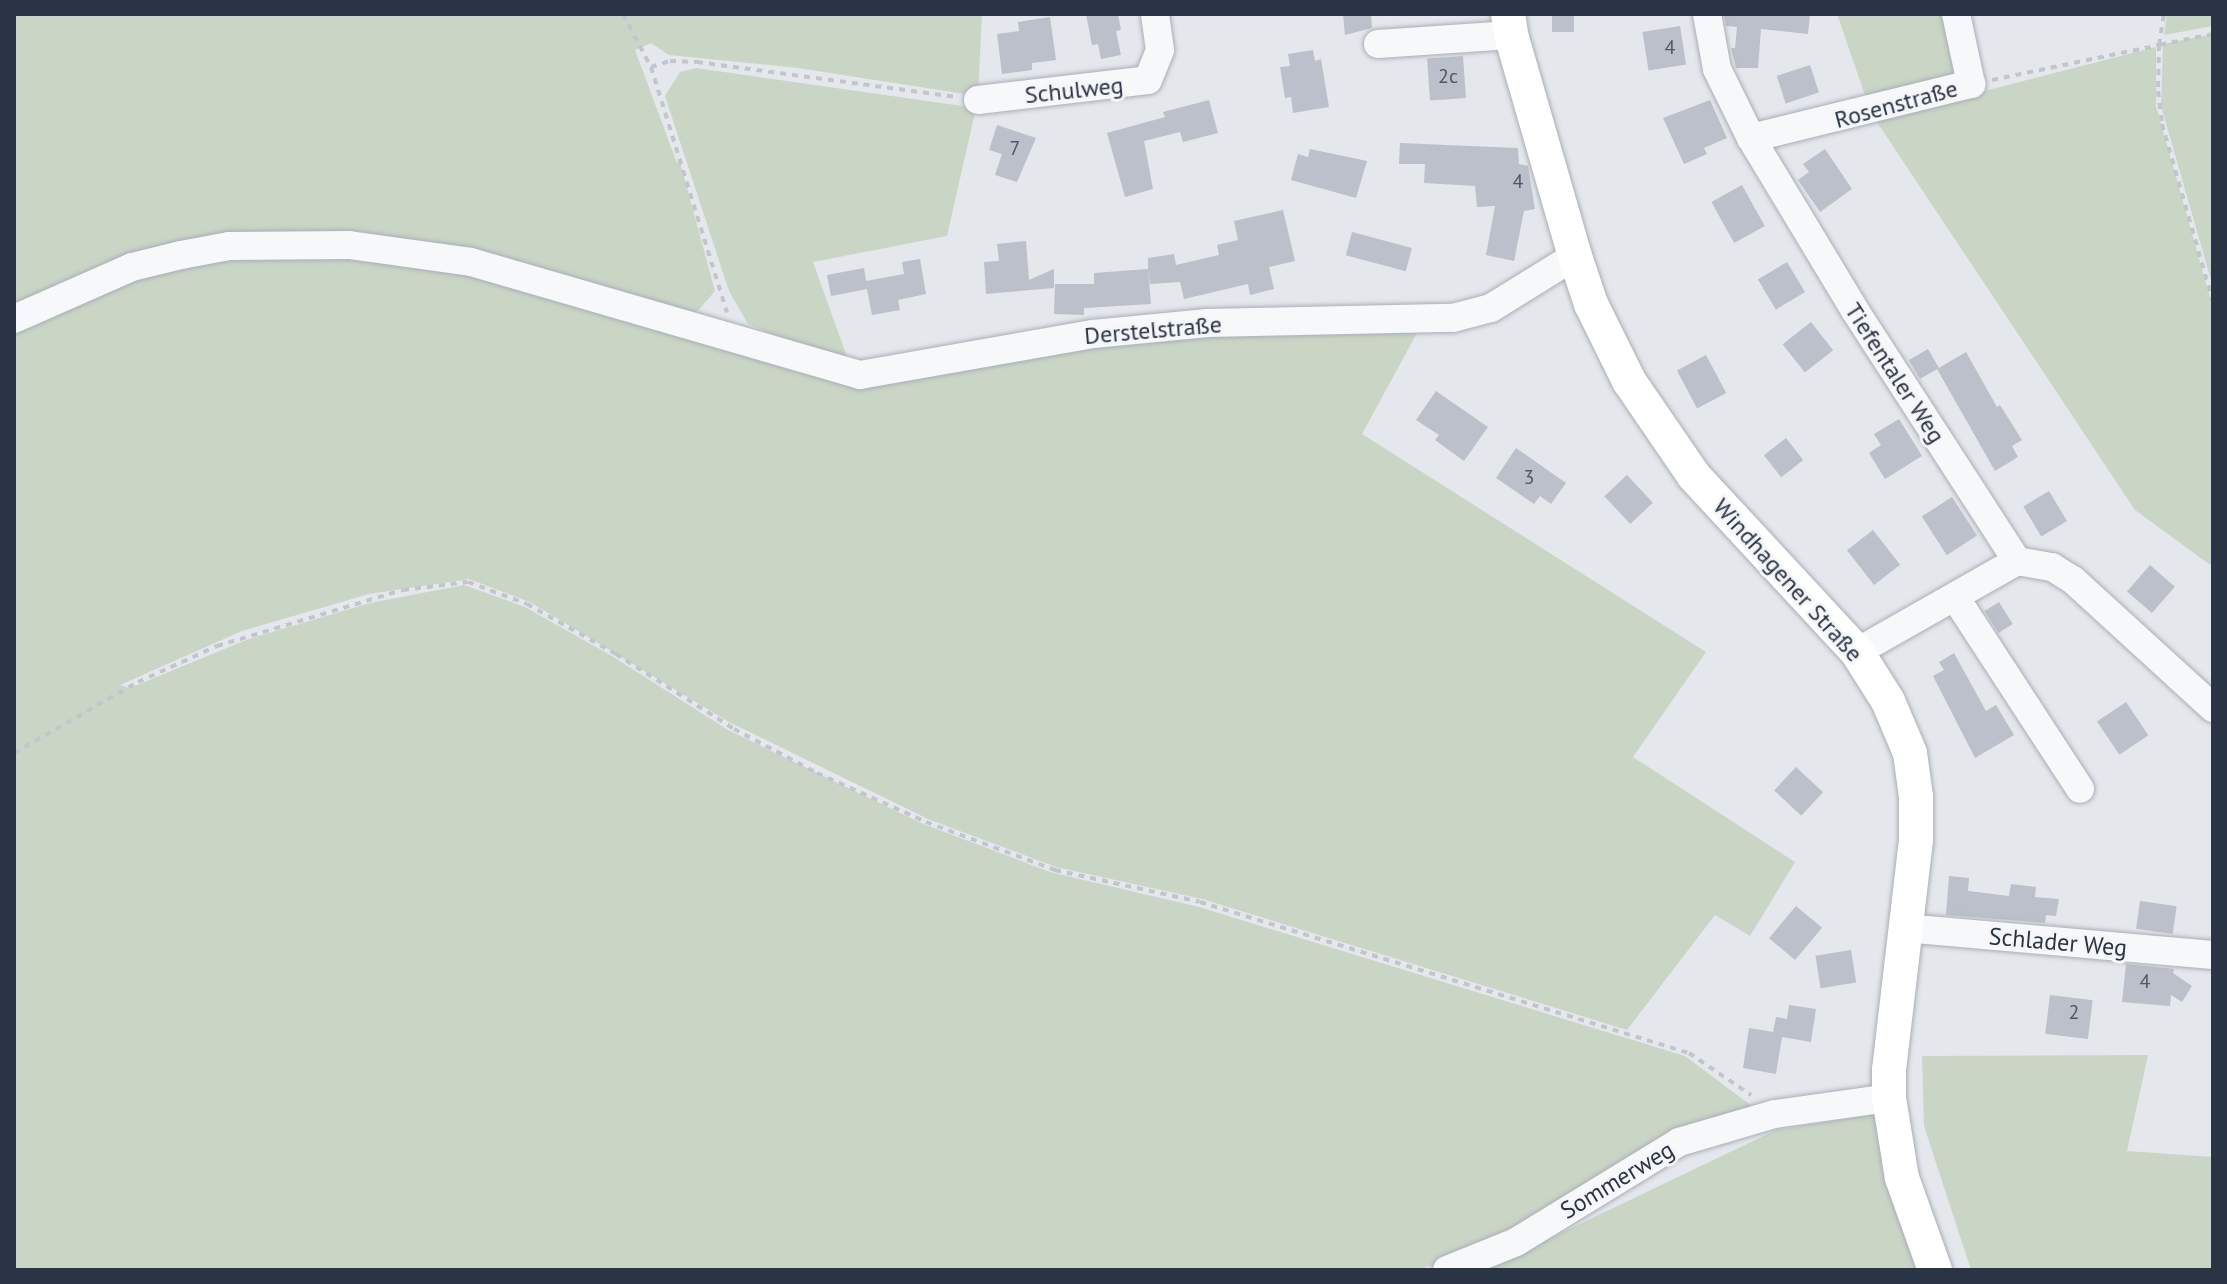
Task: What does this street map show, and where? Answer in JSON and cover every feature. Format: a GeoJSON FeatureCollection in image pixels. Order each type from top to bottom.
{"type":"FeatureCollection","features":[{"type":"Feature","properties":{"kind":"main road","name":"Windhagener Straße"},"geometry":{"type":"LineString","coordinates":[[1510,24],[1575,256],[1611,346],[1658,428],[1694,476],[1857,652],[1888,701],[1910,753],[1916,797],[1916,840],[1904,928],[1889,1098],[1902,1178],[1935,1270]]}},
{"type":"Feature","properties":{"kind":"street","name":"Schulweg"},"geometry":{"type":"LineString","coordinates":[[978,100],[1148,80],[1160,50],[1155,14]]}},
{"type":"Feature","properties":{"kind":"street","name":"Tiefentaler Weg"},"geometry":{"type":"LineString","coordinates":[[1707,14],[1717,69],[1751,138],[1854,309],[2017,561]]}},
{"type":"Feature","properties":{"kind":"street","name":"Rosenstraße"},"geometry":{"type":"LineString","coordinates":[[1751,138],[1971,84],[1956,14]]}},
{"type":"Feature","properties":{"kind":"street"},"geometry":{"type":"LineString","coordinates":[[1378,44],[1510,24]]}},
{"type":"Feature","properties":{"kind":"street","name":"Derstelstraße"},"geometry":{"type":"LineString","coordinates":[[14,319],[132,267],[229,246],[292,243],[404,251],[471,262],[860,375],[1107,332],[1319,318],[1400,322],[1453,318],[1491,308],[1575,256]]}},
{"type":"Feature","properties":{"kind":"street"},"geometry":{"type":"LineString","coordinates":[[1857,652],[2017,561],[2052,567],[2073,580],[2213,708]]}},
{"type":"Feature","properties":{"kind":"street"},"geometry":{"type":"LineString","coordinates":[[1955,597],[2080,789]]}},
{"type":"Feature","properties":{"kind":"street","name":"Schlader Weg"},"geometry":{"type":"LineString","coordinates":[[1904,928],[2213,955]]}},
{"type":"Feature","properties":{"kind":"street","name":"Sommerweg"},"geometry":{"type":"LineString","coordinates":[[1447,1270],[1516,1242],[1679,1142],[1775,1114],[1889,1098]]}},
{"type":"Feature","properties":{"kind":"path"},"geometry":{"type":"LineString","coordinates":[[623,14],[651,67],[728,307],[723,335]]}},
{"type":"Feature","properties":{"kind":"path"},"geometry":{"type":"LineString","coordinates":[[2164,14],[2159,45],[2162,124],[2213,302]]}},
{"type":"Feature","properties":{"kind":"path"},"geometry":{"type":"LineString","coordinates":[[1971,84],[2213,34]]}},
{"type":"Feature","properties":{"kind":"path"},"geometry":{"type":"LineString","coordinates":[[651,67],[670,61],[697,62],[978,100]]}},
{"type":"Feature","properties":{"kind":"path"},"geometry":{"type":"LineString","coordinates":[[14,753],[138,682],[217,646],[403,590],[468,582],[527,604],[616,654],[734,729],[817,773],[926,822],[1055,870],[1200,902],[1689,1053],[1775,1114]]}},
{"type":"Feature","properties":{"kind":"green space"},"geometry":{"type":"Polygon","coordinates":[[[14,14],[982,14],[978,96],[798,68],[669,55],[651,43],[635,50],[677,163],[680,162],[715,291],[697,312],[642,305],[476,252],[359,231],[218,233],[124,259],[14,308],[14,14]]]}},
{"type":"Feature","properties":{"kind":"green space"},"geometry":{"type":"Polygon","coordinates":[[[1837,14],[1947,14],[1960,77],[1868,104],[1837,14]]]}},
{"type":"Feature","properties":{"kind":"green space"},"geometry":{"type":"Polygon","coordinates":[[[2167,14],[2213,14],[2213,26],[2164,35],[2167,14]]]}},
{"type":"Feature","properties":{"kind":"green space"},"geometry":{"type":"Polygon","coordinates":[[[2213,34],[2213,287],[2161,106],[2163,44],[2213,34]]]}},
{"type":"Feature","properties":{"kind":"green space"},"geometry":{"type":"Polygon","coordinates":[[[2156,47],[2156,106],[2213,308],[2213,567],[2135,510],[1875,119],[2156,47]]]}},
{"type":"Feature","properties":{"kind":"green space"},"geometry":{"type":"Polygon","coordinates":[[[696,68],[976,108],[947,236],[813,262],[850,365],[748,324],[729,291],[665,96],[680,72],[696,68]]]}},
{"type":"Feature","properties":{"kind":"green space"},"geometry":{"type":"Polygon","coordinates":[[[240,254],[347,254],[469,273],[859,385],[1122,343],[1246,332],[1333,329],[1417,333],[1362,434],[1706,652],[1633,757],[1795,862],[1750,936],[1715,915],[1627,1030],[1202,899],[1056,867],[928,819],[729,722],[530,602],[469,579],[369,594],[242,631],[120,685],[130,688],[246,640],[370,603],[464,585],[525,607],[612,656],[728,730],[921,823],[1050,872],[1199,907],[1685,1056],[1760,1112],[1478,1252],[1417,1270],[14,1270],[14,329],[155,270],[240,254]]]}},
{"type":"Feature","properties":{"kind":"green space"},"geometry":{"type":"Polygon","coordinates":[[[2148,1055],[2127,1151],[2213,1157],[2213,1270],[1971,1270],[1924,1126],[1922,1056],[2148,1055]]]}},
{"type":"Feature","properties":{"kind":"green space"},"geometry":{"type":"Polygon","coordinates":[[[1875,1114],[1917,1270],[1484,1270],[1776,1130],[1875,1114]]]}},
{"type":"Feature","properties":{"kind":"building"},"geometry":{"type":"Polygon","coordinates":[[[1086,14],[1118,14],[1121,30],[1116,31],[1121,55],[1101,59],[1098,44],[1092,45],[1086,14]]]}},
{"type":"Feature","properties":{"kind":"building"},"geometry":{"type":"Polygon","coordinates":[[[1343,14],[1371,14],[1372,28],[1345,35],[1343,14]]]}},
{"type":"Feature","properties":{"kind":"building"},"geometry":{"type":"Polygon","coordinates":[[[1552,14],[1574,14],[1574,32],[1552,32],[1552,14]]]}},
{"type":"Feature","properties":{"kind":"building"},"geometry":{"type":"Polygon","coordinates":[[[1724,14],[1810,14],[1808,34],[1761,29],[1758,68],[1736,68],[1731,48],[1735,48],[1737,27],[1726,26],[1724,14]]]}},
{"type":"Feature","properties":{"kind":"building"},"geometry":{"type":"Polygon","coordinates":[[[1050,17],[1056,60],[1032,63],[1032,70],[1002,74],[997,34],[1019,31],[1018,22],[1050,17]]]}},
{"type":"Feature","properties":{"kind":"building"},"geometry":{"type":"Polygon","coordinates":[[[1680,26],[1686,65],[1649,70],[1642,32],[1680,26]]]}},
{"type":"Feature","properties":{"kind":"building"},"geometry":{"type":"Polygon","coordinates":[[[1313,50],[1315,61],[1321,59],[1329,107],[1293,113],[1291,97],[1285,98],[1280,67],[1290,66],[1288,54],[1313,50]]]}},
{"type":"Feature","properties":{"kind":"building"},"geometry":{"type":"Polygon","coordinates":[[[1463,56],[1466,98],[1430,100],[1427,59],[1463,56]]]}},
{"type":"Feature","properties":{"kind":"building"},"geometry":{"type":"Polygon","coordinates":[[[1810,65],[1819,93],[1786,103],[1777,76],[1810,65]]]}},
{"type":"Feature","properties":{"kind":"building"},"geometry":{"type":"Polygon","coordinates":[[[1209,100],[1218,133],[1183,142],[1180,132],[1144,141],[1153,189],[1125,197],[1107,133],[1165,117],[1163,112],[1209,100]]]}},
{"type":"Feature","properties":{"kind":"building"},"geometry":{"type":"Polygon","coordinates":[[[1710,100],[1727,138],[1704,148],[1707,154],[1684,164],[1663,118],[1710,100]]]}},
{"type":"Feature","properties":{"kind":"building"},"geometry":{"type":"Polygon","coordinates":[[[997,125],[1036,138],[1017,182],[995,175],[1002,154],[989,150],[997,125]]]}},
{"type":"Feature","properties":{"kind":"building"},"geometry":{"type":"Polygon","coordinates":[[[1400,143],[1518,148],[1519,164],[1528,166],[1535,209],[1524,211],[1514,261],[1486,255],[1495,206],[1477,207],[1475,186],[1424,183],[1425,164],[1399,164],[1400,143]]]}},
{"type":"Feature","properties":{"kind":"building"},"geometry":{"type":"Polygon","coordinates":[[[1310,149],[1367,161],[1356,198],[1291,180],[1298,154],[1308,157],[1310,149]]]}},
{"type":"Feature","properties":{"kind":"building"},"geometry":{"type":"Polygon","coordinates":[[[1825,149],[1852,189],[1820,212],[1798,180],[1809,172],[1803,164],[1825,149]]]}},
{"type":"Feature","properties":{"kind":"building"},"geometry":{"type":"Polygon","coordinates":[[[1742,185],[1765,226],[1734,243],[1711,202],[1742,185]]]}},
{"type":"Feature","properties":{"kind":"building"},"geometry":{"type":"Polygon","coordinates":[[[1283,210],[1295,261],[1269,267],[1274,289],[1250,295],[1248,284],[1184,299],[1180,282],[1150,284],[1148,258],[1174,254],[1176,265],[1219,255],[1217,245],[1238,240],[1234,221],[1283,210]]]}},
{"type":"Feature","properties":{"kind":"building"},"geometry":{"type":"Polygon","coordinates":[[[1352,232],[1412,248],[1406,271],[1346,255],[1352,232]]]}},
{"type":"Feature","properties":{"kind":"building"},"geometry":{"type":"Polygon","coordinates":[[[1026,241],[1029,280],[1054,269],[1054,288],[986,294],[984,262],[999,261],[997,244],[1026,241]]]}},
{"type":"Feature","properties":{"kind":"building"},"geometry":{"type":"Polygon","coordinates":[[[920,259],[926,294],[898,300],[900,310],[872,315],[867,289],[831,296],[827,275],[864,268],[866,281],[904,274],[902,262],[920,259]]]}},
{"type":"Feature","properties":{"kind":"building"},"geometry":{"type":"Polygon","coordinates":[[[1787,262],[1805,292],[1776,310],[1758,280],[1787,262]]]}},
{"type":"Feature","properties":{"kind":"building"},"geometry":{"type":"Polygon","coordinates":[[[1148,269],[1151,304],[1084,308],[1084,315],[1054,314],[1055,284],[1094,284],[1094,273],[1148,269]]]}},
{"type":"Feature","properties":{"kind":"building"},"geometry":{"type":"Polygon","coordinates":[[[1811,322],[1833,350],[1805,373],[1783,344],[1811,322]]]}},
{"type":"Feature","properties":{"kind":"building"},"geometry":{"type":"Polygon","coordinates":[[[1928,349],[1939,368],[1920,379],[1909,360],[1928,349]]]}},
{"type":"Feature","properties":{"kind":"building"},"geometry":{"type":"Polygon","coordinates":[[[1966,352],[1997,407],[2000,405],[2022,440],[2012,446],[2018,457],[1995,471],[1937,369],[1966,352]]]}},
{"type":"Feature","properties":{"kind":"building"},"geometry":{"type":"Polygon","coordinates":[[[1706,355],[1726,393],[1697,408],[1677,370],[1706,355]]]}},
{"type":"Feature","properties":{"kind":"building"},"geometry":{"type":"Polygon","coordinates":[[[1436,391],[1488,427],[1464,461],[1435,440],[1439,435],[1416,420],[1436,391]]]}},
{"type":"Feature","properties":{"kind":"building"},"geometry":{"type":"Polygon","coordinates":[[[1899,419],[1922,456],[1885,479],[1869,453],[1881,445],[1874,434],[1899,419]]]}},
{"type":"Feature","properties":{"kind":"building"},"geometry":{"type":"Polygon","coordinates":[[[1786,438],[1803,460],[1781,477],[1764,455],[1786,438]]]}},
{"type":"Feature","properties":{"kind":"building"},"geometry":{"type":"Polygon","coordinates":[[[1516,448],[1566,483],[1551,504],[1540,496],[1534,504],[1496,478],[1516,448]]]}},
{"type":"Feature","properties":{"kind":"building"},"geometry":{"type":"Polygon","coordinates":[[[1627,475],[1653,503],[1630,524],[1604,496],[1627,475]]]}},
{"type":"Feature","properties":{"kind":"building"},"geometry":{"type":"Polygon","coordinates":[[[2049,491],[2067,521],[2041,536],[2023,506],[2049,491]]]}},
{"type":"Feature","properties":{"kind":"building"},"geometry":{"type":"Polygon","coordinates":[[[1952,497],[1977,536],[1947,555],[1922,517],[1952,497]]]}},
{"type":"Feature","properties":{"kind":"building"},"geometry":{"type":"Polygon","coordinates":[[[1873,530],[1900,565],[1874,585],[1847,550],[1873,530]]]}},
{"type":"Feature","properties":{"kind":"building"},"geometry":{"type":"Polygon","coordinates":[[[2150,565],[2175,587],[2152,613],[2127,591],[2150,565]]]}},
{"type":"Feature","properties":{"kind":"building"},"geometry":{"type":"Polygon","coordinates":[[[1999,602],[2013,624],[1998,633],[1985,611],[1999,602]]]}},
{"type":"Feature","properties":{"kind":"building"},"geometry":{"type":"Polygon","coordinates":[[[1954,653],[1986,711],[1996,705],[2014,735],[1975,758],[1933,676],[1944,670],[1939,662],[1954,653]]]}},
{"type":"Feature","properties":{"kind":"building"},"geometry":{"type":"Polygon","coordinates":[[[2126,702],[2148,735],[2119,755],[2097,722],[2126,702]]]}},
{"type":"Feature","properties":{"kind":"building"},"geometry":{"type":"Polygon","coordinates":[[[1796,767],[1823,792],[1801,816],[1774,790],[1796,767]]]}},
{"type":"Feature","properties":{"kind":"building"},"geometry":{"type":"Polygon","coordinates":[[[1949,876],[1969,878],[1968,891],[2009,896],[2011,884],[2036,887],[2035,897],[2059,899],[2056,916],[2046,915],[2045,923],[1946,915],[1949,876]]]}},
{"type":"Feature","properties":{"kind":"building"},"geometry":{"type":"Polygon","coordinates":[[[2140,901],[2177,906],[2173,934],[2136,929],[2140,901]]]}},
{"type":"Feature","properties":{"kind":"building"},"geometry":{"type":"Polygon","coordinates":[[[1796,906],[1822,928],[1795,960],[1769,938],[1796,906]]]}},
{"type":"Feature","properties":{"kind":"building"},"geometry":{"type":"Polygon","coordinates":[[[1851,950],[1856,983],[1821,988],[1815,956],[1851,950]]]}},
{"type":"Feature","properties":{"kind":"building"},"geometry":{"type":"Polygon","coordinates":[[[2126,964],[2174,969],[2173,973],[2192,986],[2182,1002],[2171,995],[2170,1006],[2122,1002],[2126,964]]]}},
{"type":"Feature","properties":{"kind":"building"},"geometry":{"type":"Polygon","coordinates":[[[2050,995],[2093,1000],[2088,1039],[2045,1034],[2050,995]]]}},
{"type":"Feature","properties":{"kind":"building"},"geometry":{"type":"Polygon","coordinates":[[[1789,1005],[1816,1009],[1811,1042],[1782,1037],[1776,1074],[1743,1068],[1749,1028],[1773,1032],[1776,1017],[1787,1019],[1789,1005]]]}}]}
